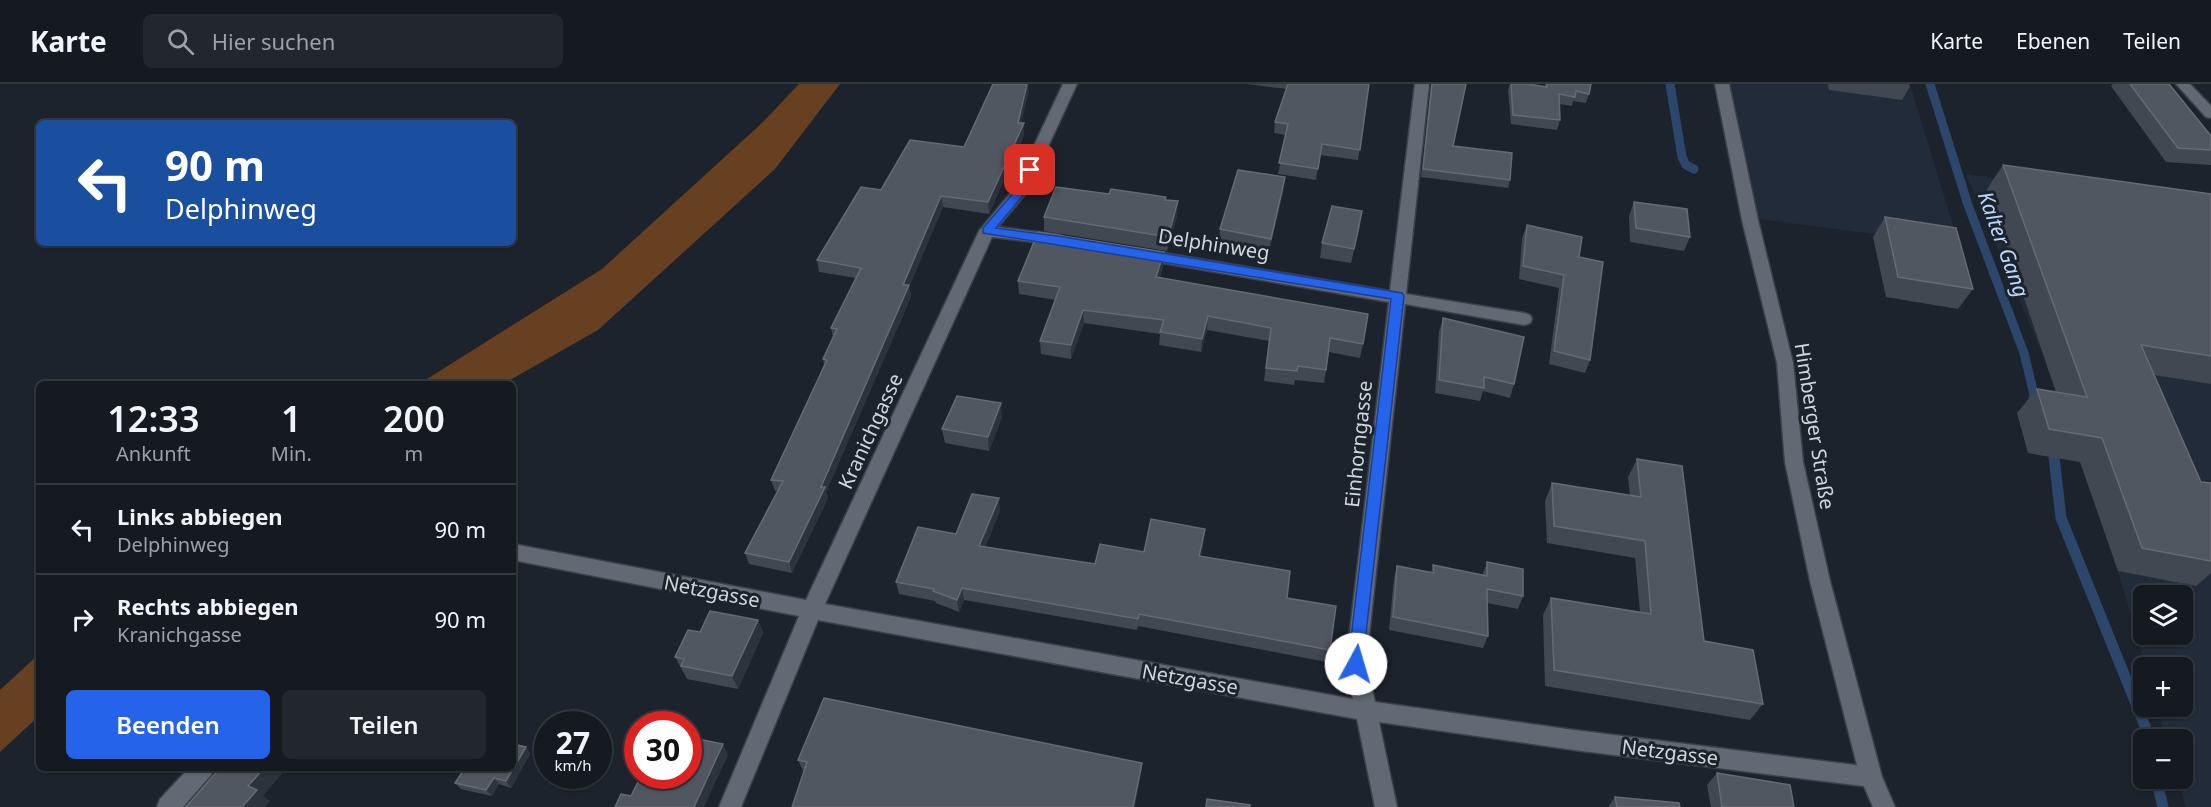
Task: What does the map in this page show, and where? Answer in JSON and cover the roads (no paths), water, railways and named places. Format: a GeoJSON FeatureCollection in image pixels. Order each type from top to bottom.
{"type":"FeatureCollection","features":[{"type":"Feature","properties":{"kind":"street","name":"Kranichgasse"},"geometry":{"type":"LineString","coordinates":[[729,807],[812,610],[987,231],[1020,192],[1070,84]]}},
{"type":"Feature","properties":{"kind":"street","name":"Einhorngasse"},"geometry":{"type":"LineString","coordinates":[[1386,807],[1356,664],[1422,84]]}},
{"type":"Feature","properties":{"kind":"street","name":"Himberger Straße"},"geometry":{"type":"LineString","coordinates":[[1722,84],[1750,220],[1785,363],[1794,462],[1820,581],[1871,777],[1884,807]]}},
{"type":"Feature","properties":{"kind":"street"},"geometry":{"type":"LineString","coordinates":[[2183,84],[2211,114]]}},
{"type":"Feature","properties":{"kind":"street"},"geometry":{"type":"LineString","coordinates":[[987,231],[1075,243]]}},
{"type":"Feature","properties":{"kind":"street","name":"Delphinweg"},"geometry":{"type":"LineString","coordinates":[[1121,250],[1524,319]]}},
{"type":"Feature","properties":{"kind":"street","name":"Netzgasse"},"geometry":{"type":"LineString","coordinates":[[516,553],[812,610],[1367,711],[1574,740],[1871,777]]}},
{"type":"Feature","properties":{"kind":"street"},"geometry":{"type":"LineString","coordinates":[[168,807],[200,771]]}},
{"type":"Feature","properties":{"kind":"waterway"},"geometry":{"type":"LineString","coordinates":[[1670,84],[1682,157],[1686,165],[1694,169]]}},
{"type":"Feature","properties":{"kind":"waterway","name":"Kalter Gang"},"geometry":{"type":"LineString","coordinates":[[1930,84],[1968,205],[2024,353],[2035,399]]}},
{"type":"Feature","properties":{"kind":"waterway","name":"Kalter Gang"},"geometry":{"type":"LineString","coordinates":[[2034,398],[2036,405]]}},
{"type":"Feature","properties":{"kind":"waterway","name":"Kalter Gang"},"geometry":{"type":"LineString","coordinates":[[2054,457],[2061,518],[2146,729]]}},
{"type":"Feature","properties":{"kind":"waterway","name":"Kalter Gang"},"geometry":{"type":"LineString","coordinates":[[2159,789],[2163,807]]}}]}
